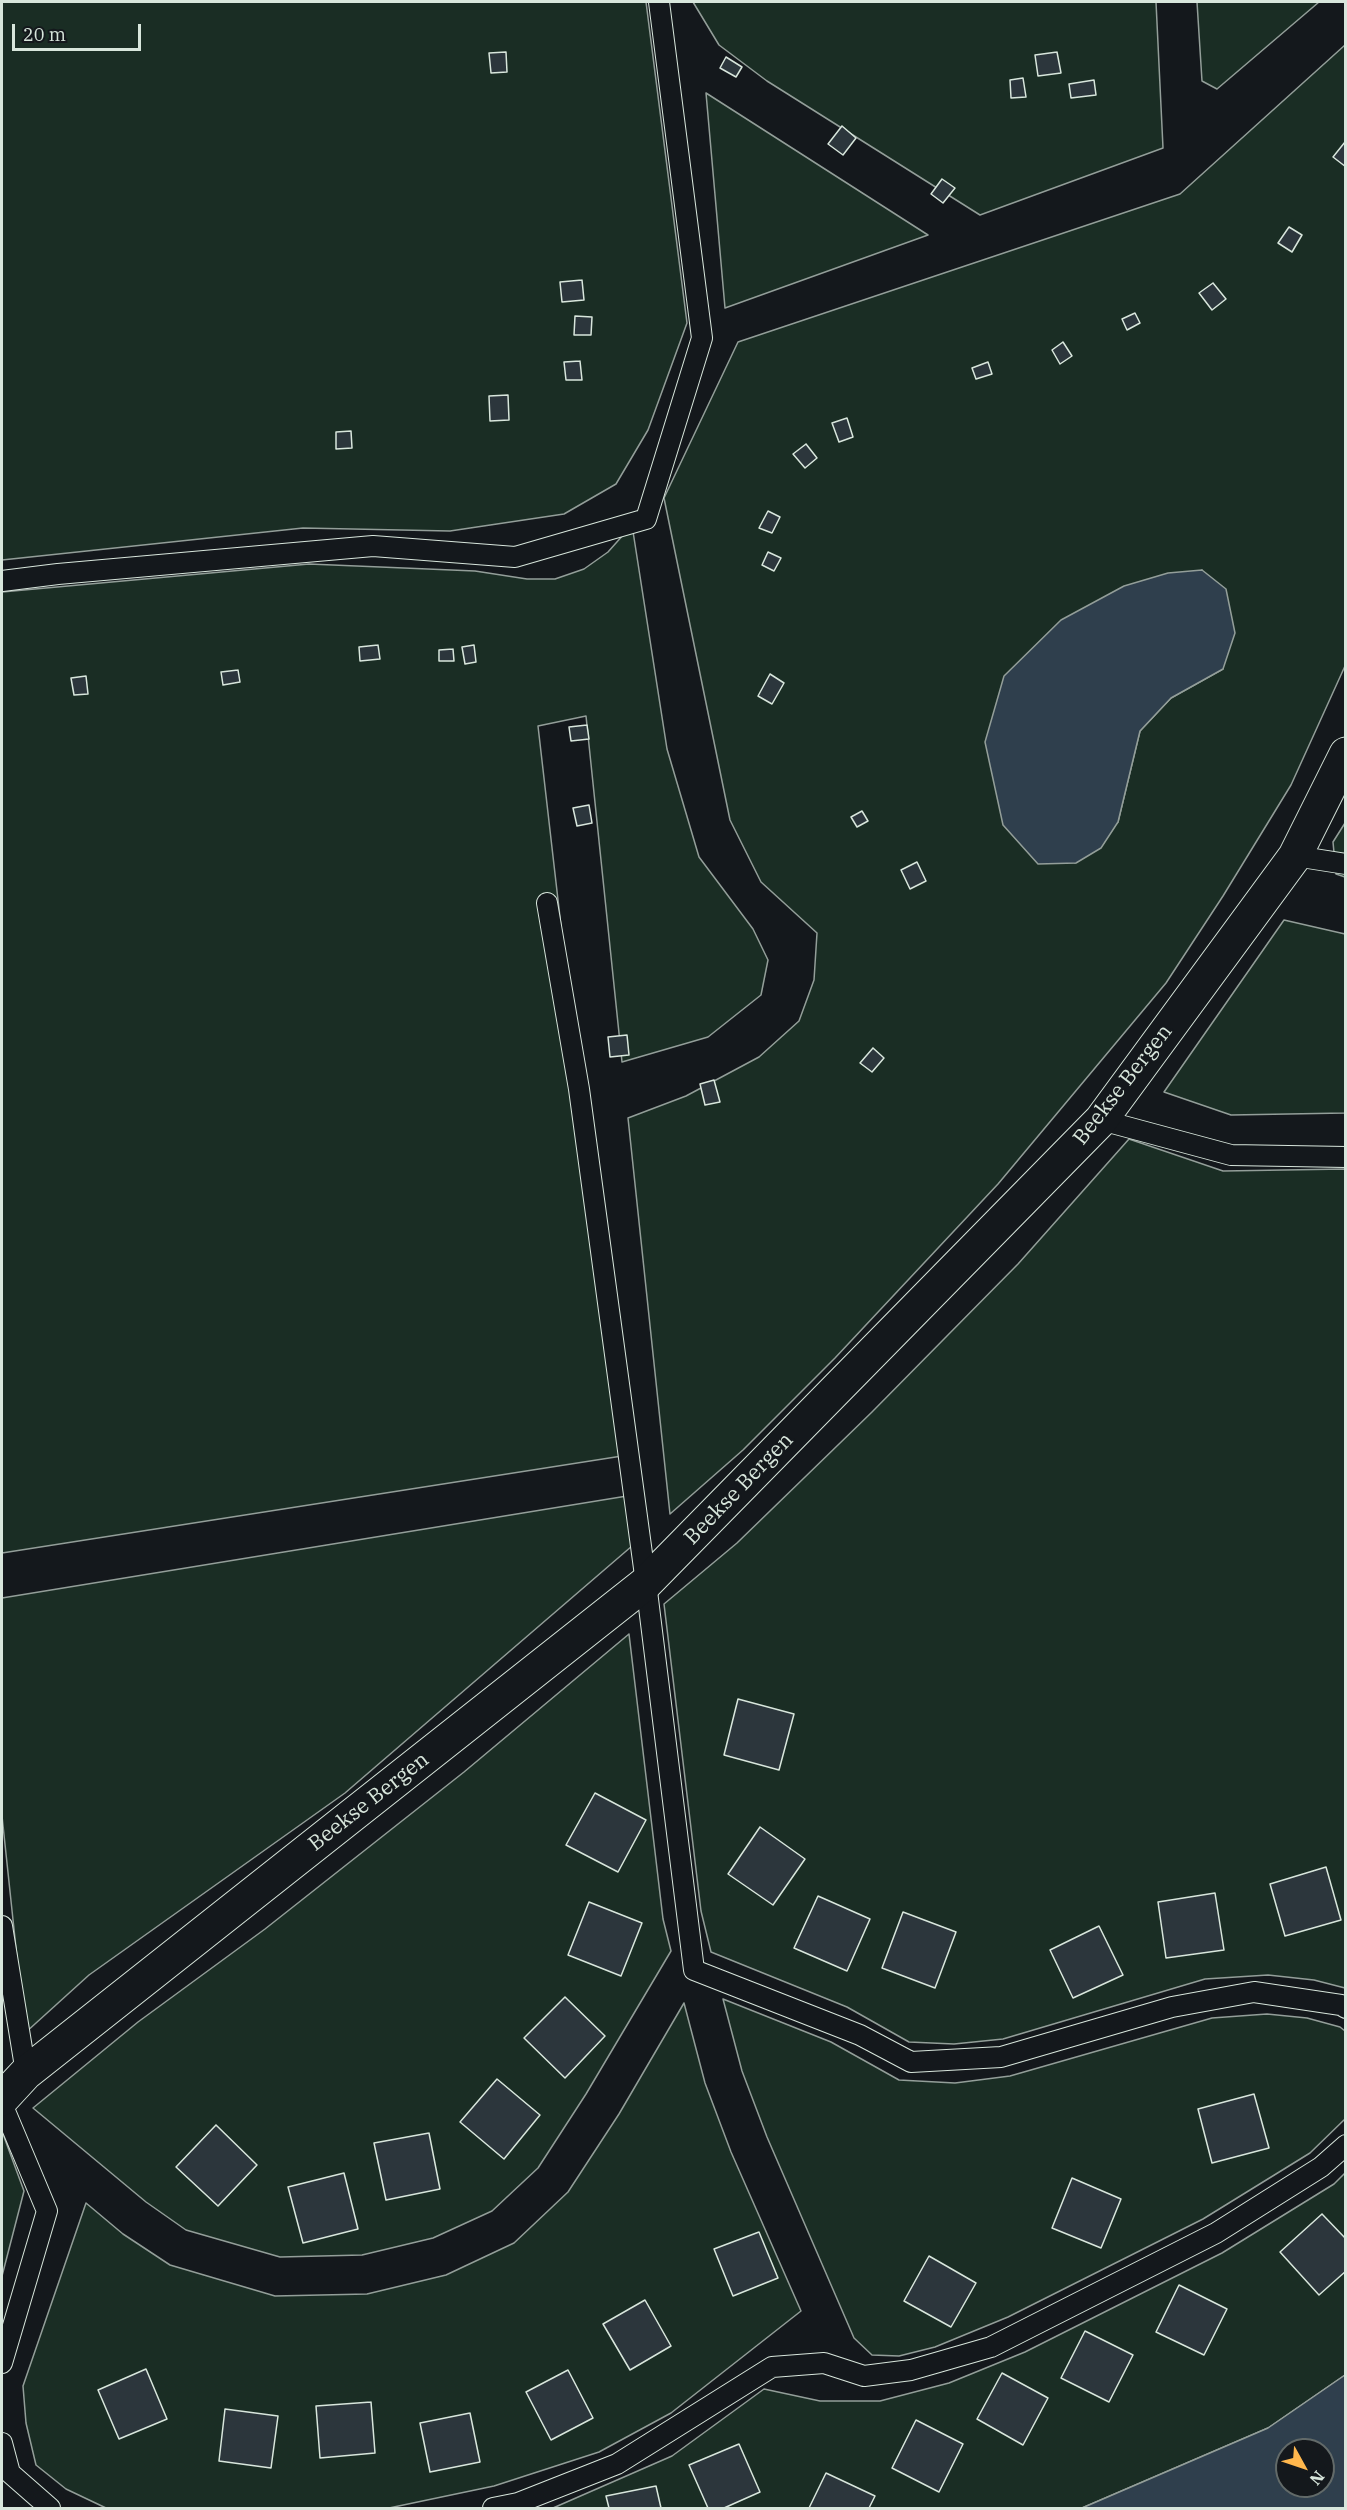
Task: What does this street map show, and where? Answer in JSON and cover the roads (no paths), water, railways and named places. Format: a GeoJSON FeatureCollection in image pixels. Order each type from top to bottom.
{"type":"FeatureCollection","features":[{"type":"Feature","properties":{"kind":"street","name":"Beekse Bergen"},"geometry":{"type":"LineString","coordinates":[[2,2099],[26,2073],[646,1583],[1101,1120],[1295,856],[1346,754]]}},
{"type":"Feature","properties":{"kind":"lane"},"geometry":{"type":"LineString","coordinates":[[2,581],[373,546],[515,557],[646,519],[702,338],[659,2]]}},
{"type":"Feature","properties":{"kind":"lane"},"geometry":{"type":"LineString","coordinates":[[1295,856],[1346,864]]}},
{"type":"Feature","properties":{"kind":"lane"},"geometry":{"type":"LineString","coordinates":[[547,903],[579,1089],[646,1583],[694,1970],[860,2035],[911,2062],[1001,2057],[1172,2007],[1254,1992],[1341,2005],[1346,2008]]}},
{"type":"Feature","properties":{"kind":"lane"},"geometry":{"type":"LineString","coordinates":[[1101,1120],[1231,1155],[1346,1157]]}},
{"type":"Feature","properties":{"kind":"lane"},"geometry":{"type":"LineString","coordinates":[[2,1926],[26,2073]]}},
{"type":"Feature","properties":{"kind":"lane"},"geometry":{"type":"LineString","coordinates":[[2,2104],[47,2211],[2,2363]]}},
{"type":"Feature","properties":{"kind":"lane"},"geometry":{"type":"LineString","coordinates":[[493,2508],[518,2503],[617,2464],[772,2367],[824,2363],[864,2376],[911,2370],[991,2347],[1216,2233],[1321,2167],[1346,2145]]}},
{"type":"Feature","properties":{"kind":"lane"},"geometry":{"type":"LineString","coordinates":[[2,2443],[10,2473],[50,2508]]}},
{"type":"Feature","properties":{"kind":"water"},"geometry":{"type":"Polygon","coordinates":[[[1202,570],[1226,589],[1235,633],[1223,669],[1171,698],[1140,731],[1118,822],[1101,848],[1076,863],[1038,864],[1003,825],[985,742],[1004,676],[1061,620],[1124,586],[1168,573],[1202,570]]]}},
{"type":"Feature","properties":{"kind":"water"},"geometry":{"type":"Polygon","coordinates":[[[1345,2375],[1345,2508],[1082,2508],[1268,2428],[1345,2375]]]}}]}
